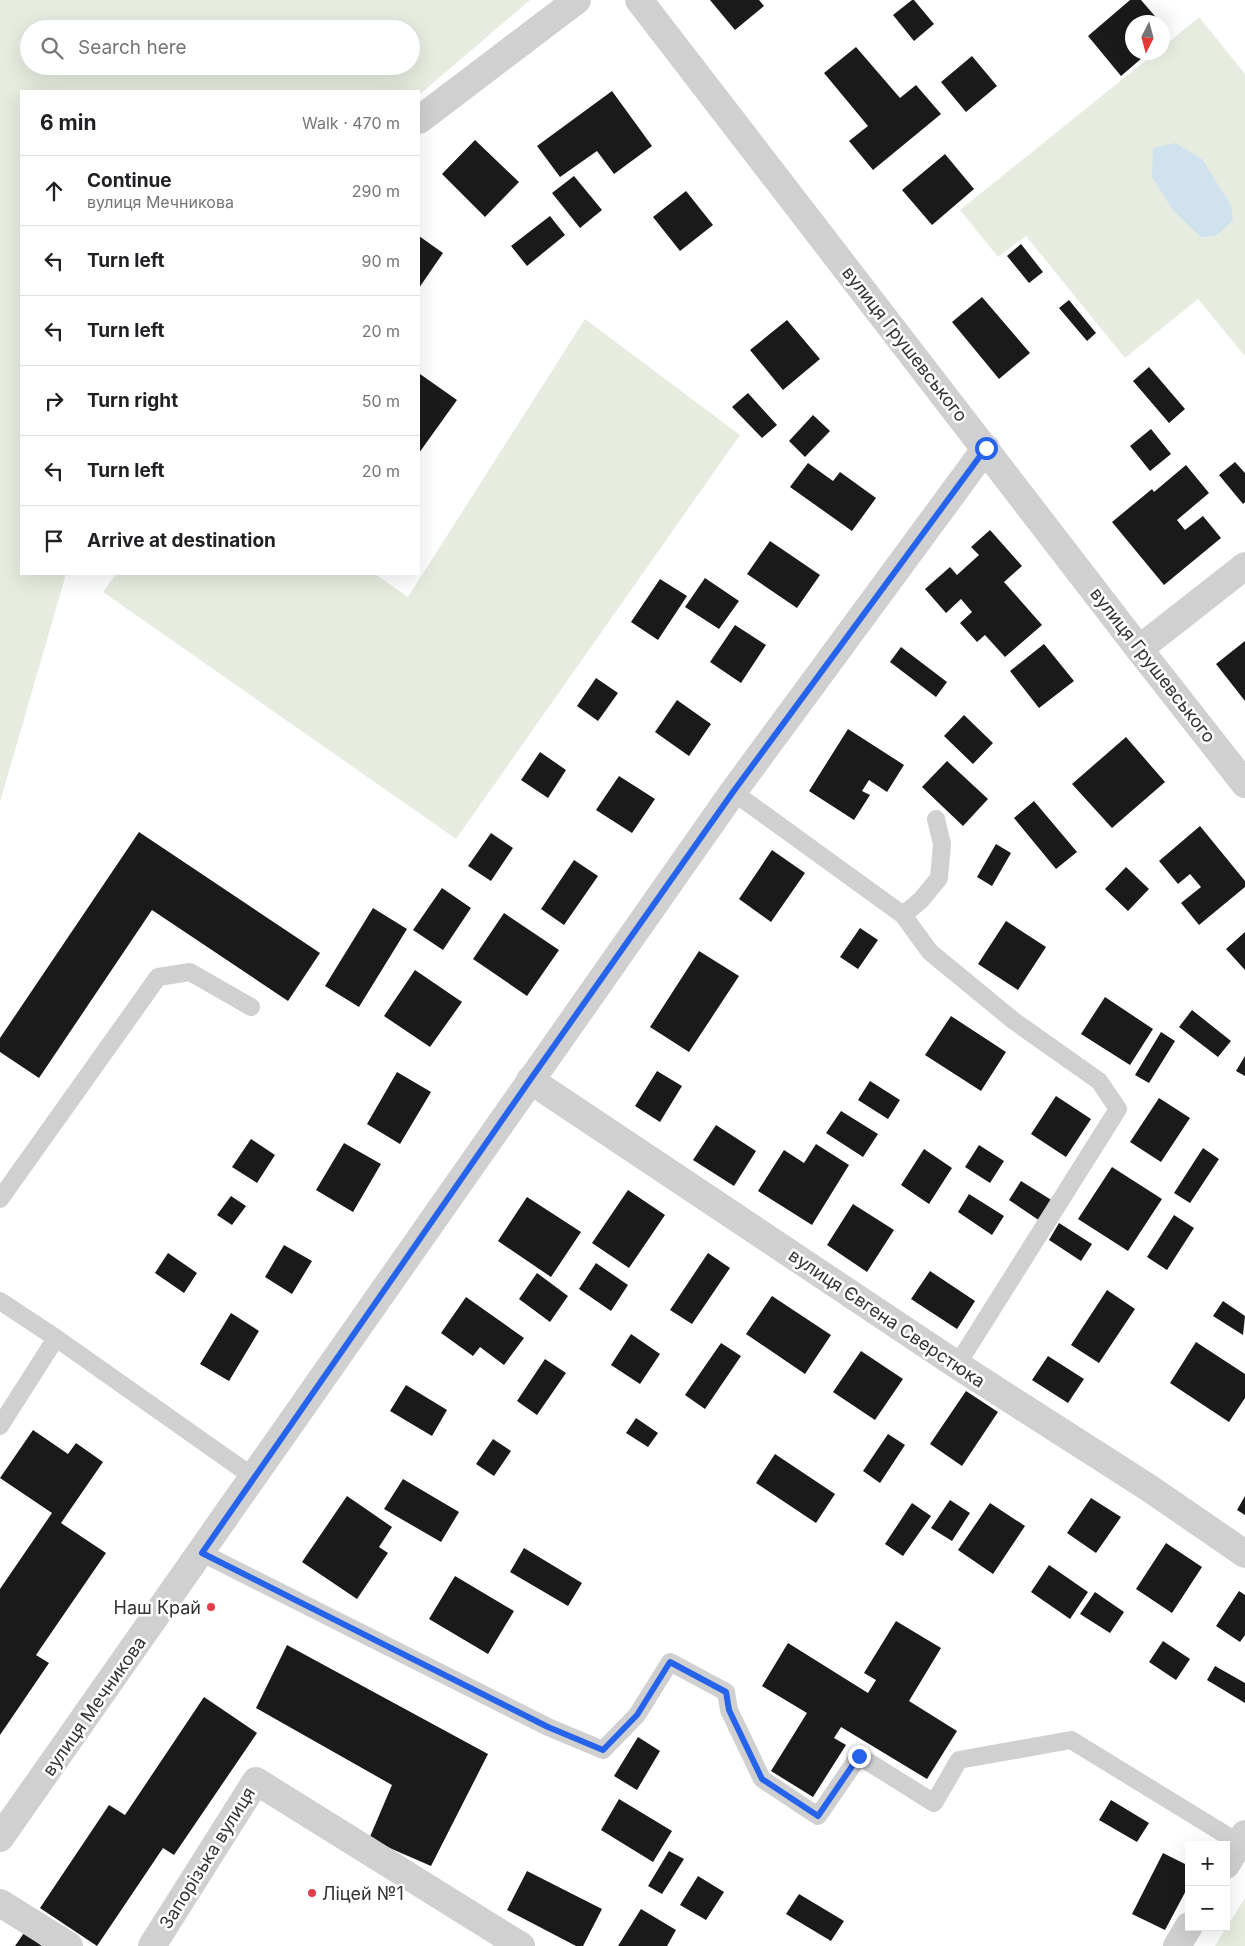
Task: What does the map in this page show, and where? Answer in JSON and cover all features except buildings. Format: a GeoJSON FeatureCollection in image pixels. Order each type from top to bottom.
{"type":"FeatureCollection","features":[{"type":"Feature","properties":{"kind":"street"},"geometry":{"type":"LineString","coordinates":[[420,119],[576,0]]}},
{"type":"Feature","properties":{"kind":"street","name":"вулиця Грушевського"},"geometry":{"type":"LineString","coordinates":[[639,0],[1245,784]]}},
{"type":"Feature","properties":{"kind":"street","name":"вулиця Мечникова"},"geometry":{"type":"LineString","coordinates":[[0,1838],[202,1553],[530,1080],[733,792],[986,448]]}},
{"type":"Feature","properties":{"kind":"street"},"geometry":{"type":"LineString","coordinates":[[1139,649],[1245,566]]}},
{"type":"Feature","properties":{"kind":"street","name":"вулиця Євгена Сверстюка"},"geometry":{"type":"LineString","coordinates":[[530,1080],[957,1365],[1149,1488],[1245,1554]]}},
{"type":"Feature","properties":{"kind":"street","name":"Запорізька вулиця"},"geometry":{"type":"LineString","coordinates":[[152,1946],[256,1781],[521,1946]]}},
{"type":"Feature","properties":{"kind":"street"},"geometry":{"type":"LineString","coordinates":[[0,1903],[69,1946]]}},
{"type":"Feature","properties":{"kind":"street"},"geometry":{"type":"LineString","coordinates":[[1177,1946],[1186,1931]]}},
{"type":"Feature","properties":{"kind":"lane"},"geometry":{"type":"LineString","coordinates":[[733,792],[903,915],[930,952],[1014,1020],[1099,1081],[1118,1109],[957,1365]]}},
{"type":"Feature","properties":{"kind":"lane"},"geometry":{"type":"LineString","coordinates":[[903,915],[921,900],[939,878],[942,844],[936,819]]}},
{"type":"Feature","properties":{"kind":"lane"},"geometry":{"type":"LineString","coordinates":[[0,1199],[158,976],[190,972],[251,1007]]}},
{"type":"Feature","properties":{"kind":"lane"},"geometry":{"type":"LineString","coordinates":[[0,1301],[56,1338],[253,1477]]}},
{"type":"Feature","properties":{"kind":"lane"},"geometry":{"type":"LineString","coordinates":[[0,1426],[56,1338]]}},
{"type":"Feature","properties":{"kind":"lane"},"geometry":{"type":"LineString","coordinates":[[202,1553],[548,1727],[603,1750],[637,1715],[670,1662],[726,1692],[729,1710],[762,1779],[818,1816],[859,1756],[934,1803],[959,1760],[1071,1740],[1237,1848]]}},
{"type":"Feature","properties":{"kind":"shaded area"},"geometry":{"type":"Polygon","coordinates":[[[0,0],[530,0],[420,94],[420,90],[20,90],[20,575],[66,575],[0,802],[0,0]]]}},
{"type":"Feature","properties":{"kind":"shaded area"},"geometry":{"type":"Polygon","coordinates":[[[1199,17],[1245,74],[1245,356],[1198,299],[1125,358],[1026,236],[998,257],[960,210],[1146,60],[1170,60],[1170,41],[1199,17]]]}},
{"type":"Feature","properties":{"kind":"shaded area"},"geometry":{"type":"Polygon","coordinates":[[[585,319],[740,435],[456,839],[103,592],[115,575],[376,575],[408,597],[585,319]]]}},
{"type":"Feature","properties":{"kind":"shaded area"},"geometry":{"type":"Polygon","coordinates":[[[1245,1898],[1245,1946],[1215,1946],[1224,1931],[1230,1931],[1230,1922],[1245,1898]]]}},
{"type":"Feature","properties":{"kind":"water"},"geometry":{"type":"Polygon","coordinates":[[[1175,143],[1202,159],[1231,205],[1233,220],[1216,236],[1201,237],[1172,209],[1152,177],[1153,148],[1175,143]]]}},
{"type":"Feature","properties":{"kind":"place","name":"Наш Край"},"geometry":{"type":"Point","coordinates":[211,1607]}},
{"type":"Feature","properties":{"kind":"place","name":"Ліцей №1"},"geometry":{"type":"Point","coordinates":[312,1893]}},
{"type":"Feature","properties":{"kind":"route"},"geometry":{"type":"LineString","coordinates":[[859,1756],[818,1816],[762,1779],[729,1710],[726,1692],[670,1662],[637,1715],[603,1750],[548,1727],[202,1553],[530,1080],[733,792],[986,448]]}}]}
